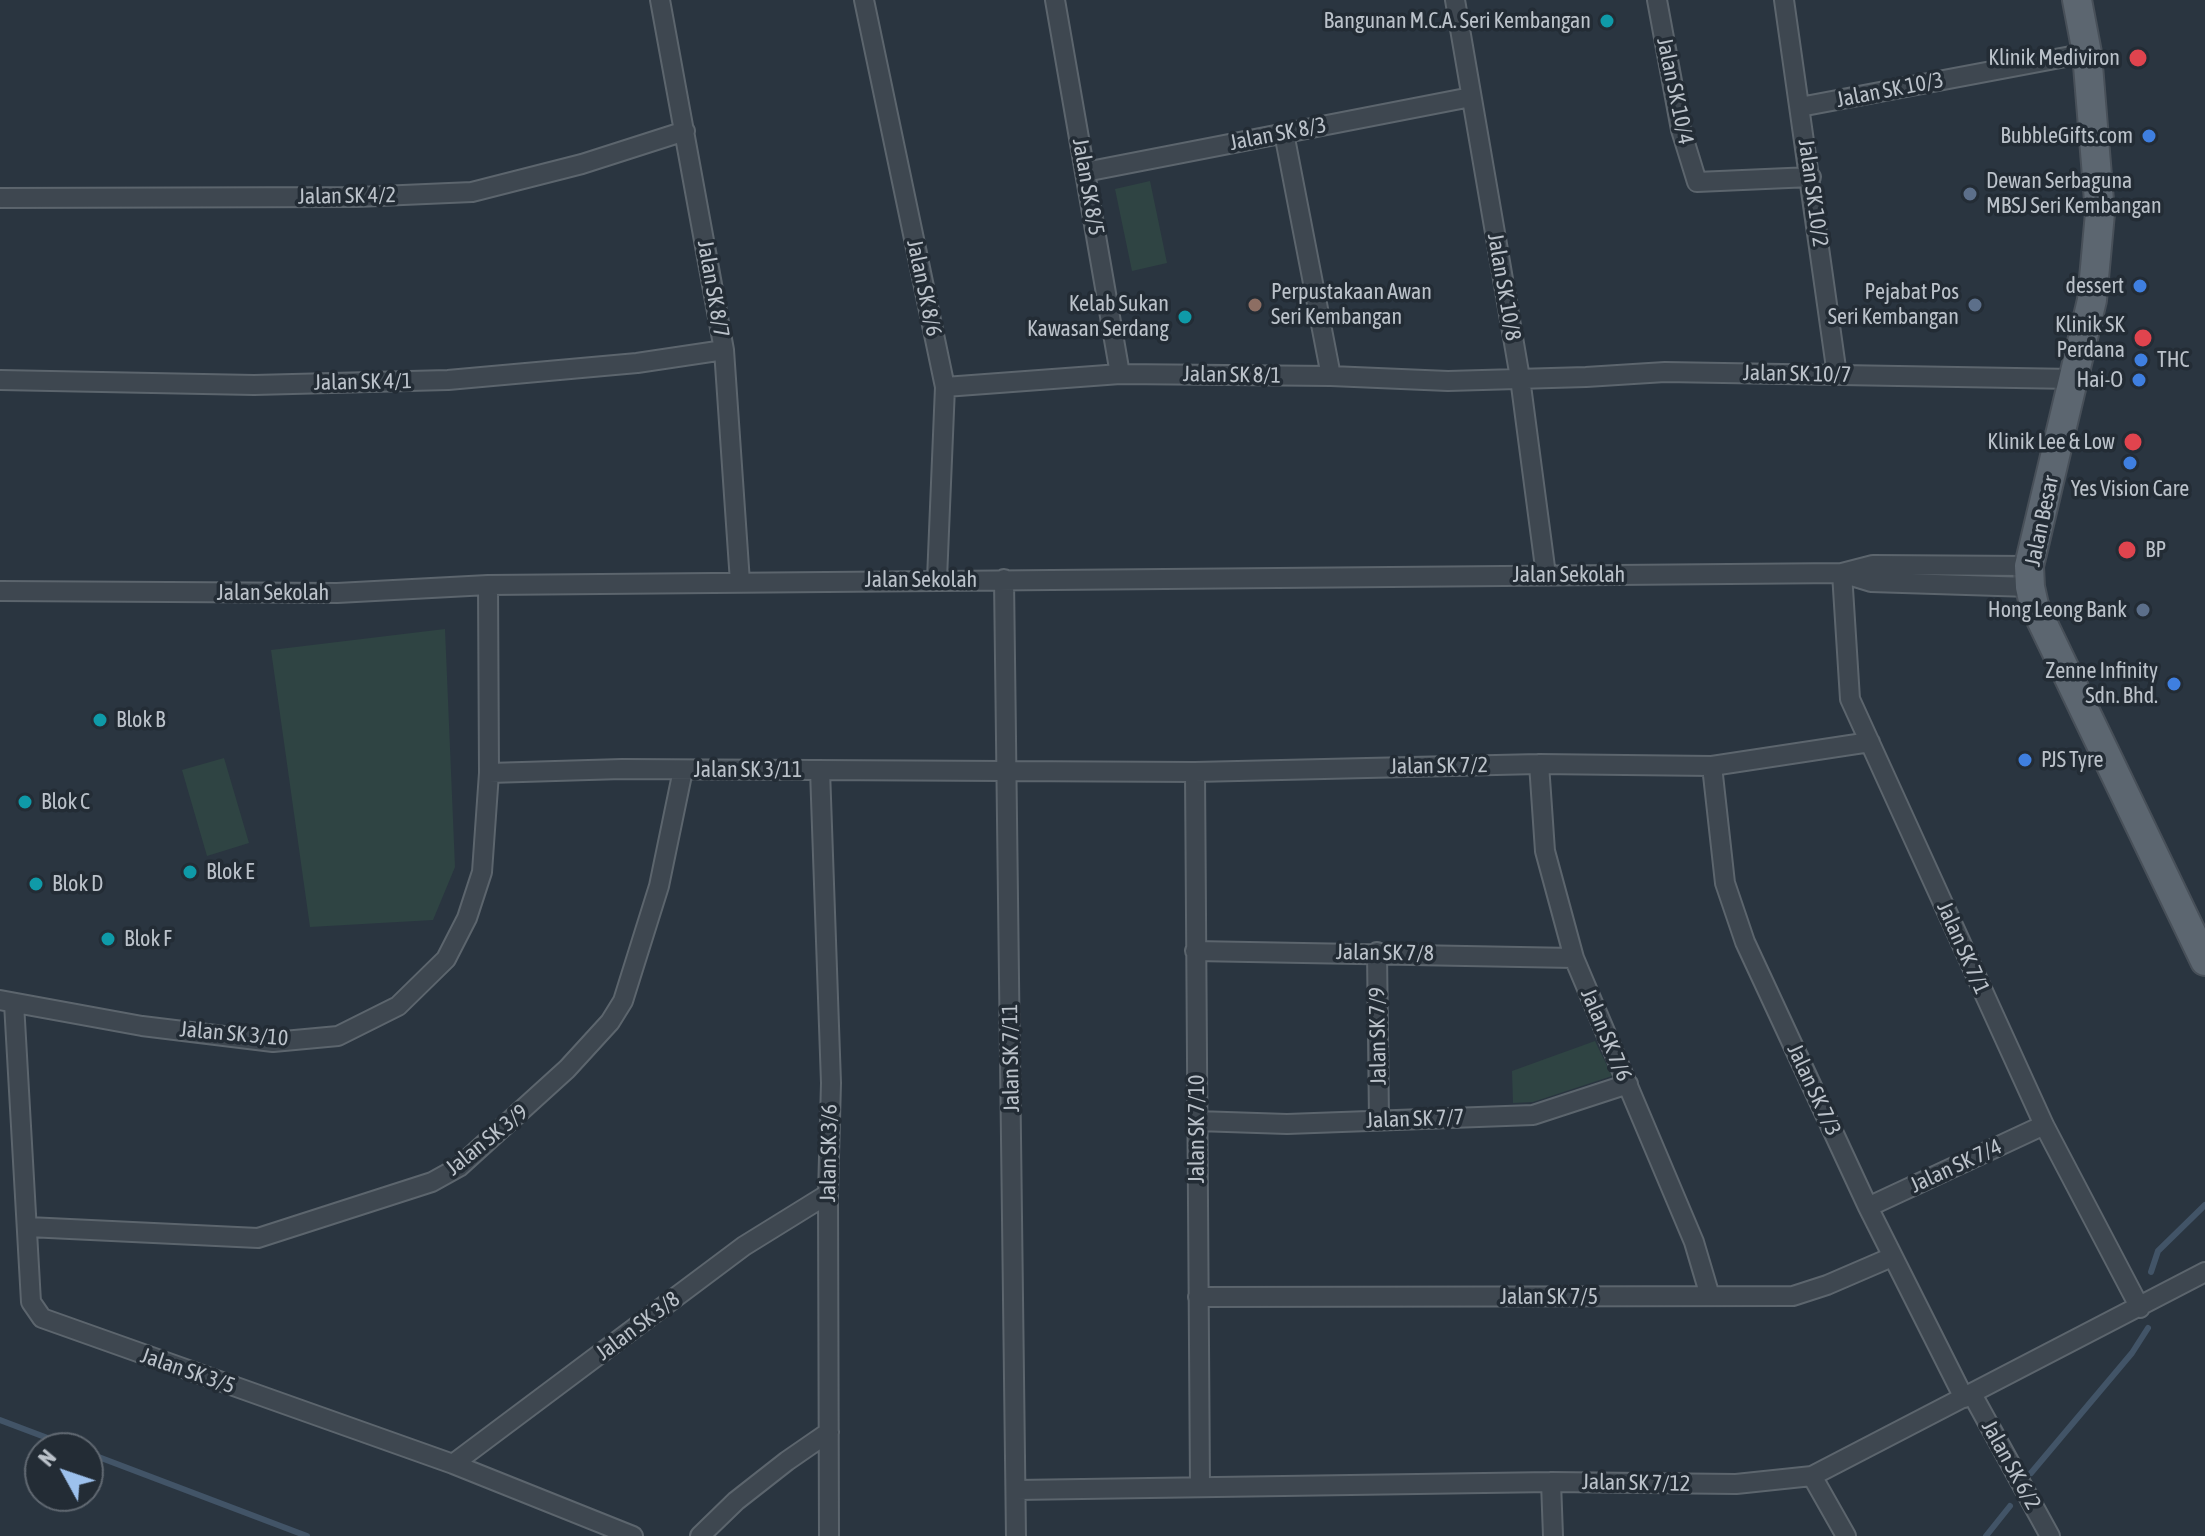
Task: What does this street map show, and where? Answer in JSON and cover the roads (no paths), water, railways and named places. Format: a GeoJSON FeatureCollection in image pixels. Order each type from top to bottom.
{"type":"FeatureCollection","features":[{"type":"Feature","properties":{"kind":"main road","name":"Jalan Besar"},"geometry":{"type":"LineString","coordinates":[[2077,0],[2087,53],[2100,213],[2092,300],[2030,576],[2034,605],[2205,961]]}},
{"type":"Feature","properties":{"kind":"street","name":"Jalan SK 8/7"},"geometry":{"type":"LineString","coordinates":[[660,0],[724,350],[740,582]]}},
{"type":"Feature","properties":{"kind":"street","name":"Jalan SK 8/6"},"geometry":{"type":"LineString","coordinates":[[864,0],[945,387],[937,579]]}},
{"type":"Feature","properties":{"kind":"street","name":"Jalan SK 8/5"},"geometry":{"type":"LineString","coordinates":[[1055,0],[1120,374]]}},
{"type":"Feature","properties":{"kind":"street","name":"Jalan SK 10/8"},"geometry":{"type":"LineString","coordinates":[[1455,0],[1520,378],[1546,575]]}},
{"type":"Feature","properties":{"kind":"street","name":"Jalan SK 10/4"},"geometry":{"type":"LineString","coordinates":[[1657,0],[1681,130],[1697,182],[1811,177]]}},
{"type":"Feature","properties":{"kind":"street"},"geometry":{"type":"LineString","coordinates":[[1784,0],[1800,107]]}},
{"type":"Feature","properties":{"kind":"street","name":"Jalan SK 10/3"},"geometry":{"type":"LineString","coordinates":[[1800,107],[2087,53]]}},
{"type":"Feature","properties":{"kind":"street","name":"Jalan SK 8/3"},"geometry":{"type":"LineString","coordinates":[[1085,172],[1471,97]]}},
{"type":"Feature","properties":{"kind":"street","name":"Jalan SK 10/2"},"geometry":{"type":"LineString","coordinates":[[1800,107],[1837,375]]}},
{"type":"Feature","properties":{"kind":"street","name":"Jalan SK 4/2"},"geometry":{"type":"LineString","coordinates":[[0,198],[357,197],[472,192],[582,164],[685,131]]}},
{"type":"Feature","properties":{"kind":"street"},"geometry":{"type":"LineString","coordinates":[[1284,133],[1331,376]]}},
{"type":"Feature","properties":{"kind":"street","name":"Jalan SK 4/1"},"geometry":{"type":"LineString","coordinates":[[0,380],[254,385],[448,380],[637,363],[724,350]]}},
{"type":"Feature","properties":{"kind":"street","name":"Jalan SK 10/7"},"geometry":{"type":"LineString","coordinates":[[1520,378],[1665,372],[2074,379]]}},
{"type":"Feature","properties":{"kind":"street","name":"Jalan SK 8/1"},"geometry":{"type":"LineString","coordinates":[[945,387],[1120,374],[1331,376],[1448,381],[1520,378]]}},
{"type":"Feature","properties":{"kind":"street","name":"Jalan Sekolah"},"geometry":{"type":"LineString","coordinates":[[0,591],[337,593],[488,585],[937,579],[1842,573],[1871,582],[2030,576]]}},
{"type":"Feature","properties":{"kind":"street","name":"Jalan SK 7/1"},"geometry":{"type":"LineString","coordinates":[[1842,573],[1850,699],[2044,1125],[2140,1308]]}},
{"type":"Feature","properties":{"kind":"street","name":"Jalan SK 7/11"},"geometry":{"type":"LineString","coordinates":[[1004,579],[1016,1536]]}},
{"type":"Feature","properties":{"kind":"street","name":"Jalan SK 3/10"},"geometry":{"type":"LineString","coordinates":[[7,1001],[142,1026],[273,1042],[338,1036],[398,1006],[446,959],[467,918],[482,872],[489,773],[488,585]]}},
{"type":"Feature","properties":{"kind":"street","name":"Jalan SK 7/2"},"geometry":{"type":"LineString","coordinates":[[1007,772],[1195,772],[1539,764],[1712,766],[1870,742]]}},
{"type":"Feature","properties":{"kind":"street","name":"Jalan SK 7/6"},"geometry":{"type":"LineString","coordinates":[[1539,764],[1545,851],[1574,958],[1694,1242],[1710,1296]]}},
{"type":"Feature","properties":{"kind":"street","name":"Jalan SK 7/3"},"geometry":{"type":"LineString","coordinates":[[1712,766],[1725,883],[1745,942],[1892,1257],[1968,1396]]}},
{"type":"Feature","properties":{"kind":"street","name":"Jalan SK 3/11"},"geometry":{"type":"LineString","coordinates":[[489,773],[683,770],[1007,772]]}},
{"type":"Feature","properties":{"kind":"street","name":"Jalan SK 3/9"},"geometry":{"type":"LineString","coordinates":[[28,1227],[258,1238],[432,1182],[459,1167],[567,1069],[610,1022],[623,1001],[659,886],[683,770]]}},
{"type":"Feature","properties":{"kind":"street","name":"Jalan SK 3/6"},"geometry":{"type":"LineString","coordinates":[[820,770],[831,1083],[828,1194],[829,1536]]}},
{"type":"Feature","properties":{"kind":"street","name":"Jalan SK 7/10"},"geometry":{"type":"LineString","coordinates":[[1195,772],[1200,1486]]}},
{"type":"Feature","properties":{"kind":"street","name":"Jalan SK 7/8"},"geometry":{"type":"LineString","coordinates":[[1195,951],[1574,958]]}},
{"type":"Feature","properties":{"kind":"street","name":"Jalan SK 7/9"},"geometry":{"type":"LineString","coordinates":[[1377,952],[1379,1120]]}},
{"type":"Feature","properties":{"kind":"street","name":"Jalan SK 3/5"},"geometry":{"type":"LineString","coordinates":[[7,1001],[28,1227],[31,1302],[36,1312],[49,1322],[453,1464],[633,1536]]}},
{"type":"Feature","properties":{"kind":"street","name":"Jalan SK 7/7"},"geometry":{"type":"LineString","coordinates":[[1197,1121],[1287,1124],[1533,1115],[1628,1084]]}},
{"type":"Feature","properties":{"kind":"street","name":"Jalan SK 7/4"},"geometry":{"type":"LineString","coordinates":[[1868,1207],[2044,1125]]}},
{"type":"Feature","properties":{"kind":"street","name":"Jalan SK 3/8"},"geometry":{"type":"LineString","coordinates":[[453,1464],[744,1246],[828,1194]]}},
{"type":"Feature","properties":{"kind":"street","name":"Jalan SK 7/5"},"geometry":{"type":"LineString","coordinates":[[1198,1297],[1793,1296],[1892,1257]]}},
{"type":"Feature","properties":{"kind":"street","name":"Jalan SK 7/12"},"geometry":{"type":"LineString","coordinates":[[1016,1490],[1551,1482],[1736,1484],[1812,1476],[2205,1272]]}},
{"type":"Feature","properties":{"kind":"street","name":"Jalan SK 6/2"},"geometry":{"type":"LineString","coordinates":[[1968,1396],[2050,1536]]}},
{"type":"Feature","properties":{"kind":"street"},"geometry":{"type":"LineString","coordinates":[[700,1536],[736,1501],[829,1432]]}},
{"type":"Feature","properties":{"kind":"street"},"geometry":{"type":"LineString","coordinates":[[1812,1476],[1846,1536]]}},
{"type":"Feature","properties":{"kind":"street"},"geometry":{"type":"LineString","coordinates":[[1551,1482],[1553,1536]]}},
{"type":"Feature","properties":{"kind":"waterway"},"geometry":{"type":"LineString","coordinates":[[2151,1272],[2158,1251],[2205,1205]]}},
{"type":"Feature","properties":{"kind":"waterway"},"geometry":{"type":"LineString","coordinates":[[2031,1473],[2132,1353],[2148,1328]]}},
{"type":"Feature","properties":{"kind":"waterway"},"geometry":{"type":"LineString","coordinates":[[0,1420],[32,1432]]}},
{"type":"Feature","properties":{"kind":"waterway"},"geometry":{"type":"LineString","coordinates":[[104,1459],[307,1536]]}},
{"type":"Feature","properties":{"kind":"waterway"},"geometry":{"type":"LineString","coordinates":[[1986,1536],[2010,1506]]}},
{"type":"Feature","properties":{"kind":"place","name":"Bangunan M.C.A. Seri Kembangan"},"geometry":{"type":"Point","coordinates":[1607,21]}},
{"type":"Feature","properties":{"kind":"place","name":"Klinik Mediviron"},"geometry":{"type":"Point","coordinates":[2138,58]}},
{"type":"Feature","properties":{"kind":"place","name":"BubbleGifts.com"},"geometry":{"type":"Point","coordinates":[2149,136]}},
{"type":"Feature","properties":{"kind":"place","name":"Dewan Serbaguna MBSJ Seri Kembangan"},"geometry":{"type":"Point","coordinates":[1970,194]}},
{"type":"Feature","properties":{"kind":"place","name":"dessert"},"geometry":{"type":"Point","coordinates":[2140,286]}},
{"type":"Feature","properties":{"kind":"place","name":"Perpustakaan Awan Seri Kembangan"},"geometry":{"type":"Point","coordinates":[1255,305]}},
{"type":"Feature","properties":{"kind":"place","name":"Pejabat Pos Seri Kembangan"},"geometry":{"type":"Point","coordinates":[1975,305]}},
{"type":"Feature","properties":{"kind":"place","name":"Kelab Sukan Kawasan Serdang"},"geometry":{"type":"Point","coordinates":[1185,317]}},
{"type":"Feature","properties":{"kind":"place","name":"Klinik SK Perdana"},"geometry":{"type":"Point","coordinates":[2143,338]}},
{"type":"Feature","properties":{"kind":"place","name":"THC"},"geometry":{"type":"Point","coordinates":[2141,360]}},
{"type":"Feature","properties":{"kind":"place","name":"Hai-O"},"geometry":{"type":"Point","coordinates":[2139,380]}},
{"type":"Feature","properties":{"kind":"place","name":"Klinik Lee & Low"},"geometry":{"type":"Point","coordinates":[2133,442]}},
{"type":"Feature","properties":{"kind":"place","name":"Yes Vision Care"},"geometry":{"type":"Point","coordinates":[2130,463]}},
{"type":"Feature","properties":{"kind":"place","name":"BP"},"geometry":{"type":"Point","coordinates":[2127,550]}},
{"type":"Feature","properties":{"kind":"place","name":"Hong Leong Bank"},"geometry":{"type":"Point","coordinates":[2143,610]}},
{"type":"Feature","properties":{"kind":"place","name":"Zenne Infinity Sdn. Bhd."},"geometry":{"type":"Point","coordinates":[2174,684]}},
{"type":"Feature","properties":{"kind":"place","name":"Blok B"},"geometry":{"type":"Point","coordinates":[100,720]}},
{"type":"Feature","properties":{"kind":"place","name":"PJS Tyre"},"geometry":{"type":"Point","coordinates":[2025,760]}},
{"type":"Feature","properties":{"kind":"place","name":"Blok C"},"geometry":{"type":"Point","coordinates":[25,802]}},
{"type":"Feature","properties":{"kind":"place","name":"Blok E"},"geometry":{"type":"Point","coordinates":[190,872]}},
{"type":"Feature","properties":{"kind":"place","name":"Blok D"},"geometry":{"type":"Point","coordinates":[36,884]}},
{"type":"Feature","properties":{"kind":"place","name":"Blok F"},"geometry":{"type":"Point","coordinates":[108,939]}}]}
